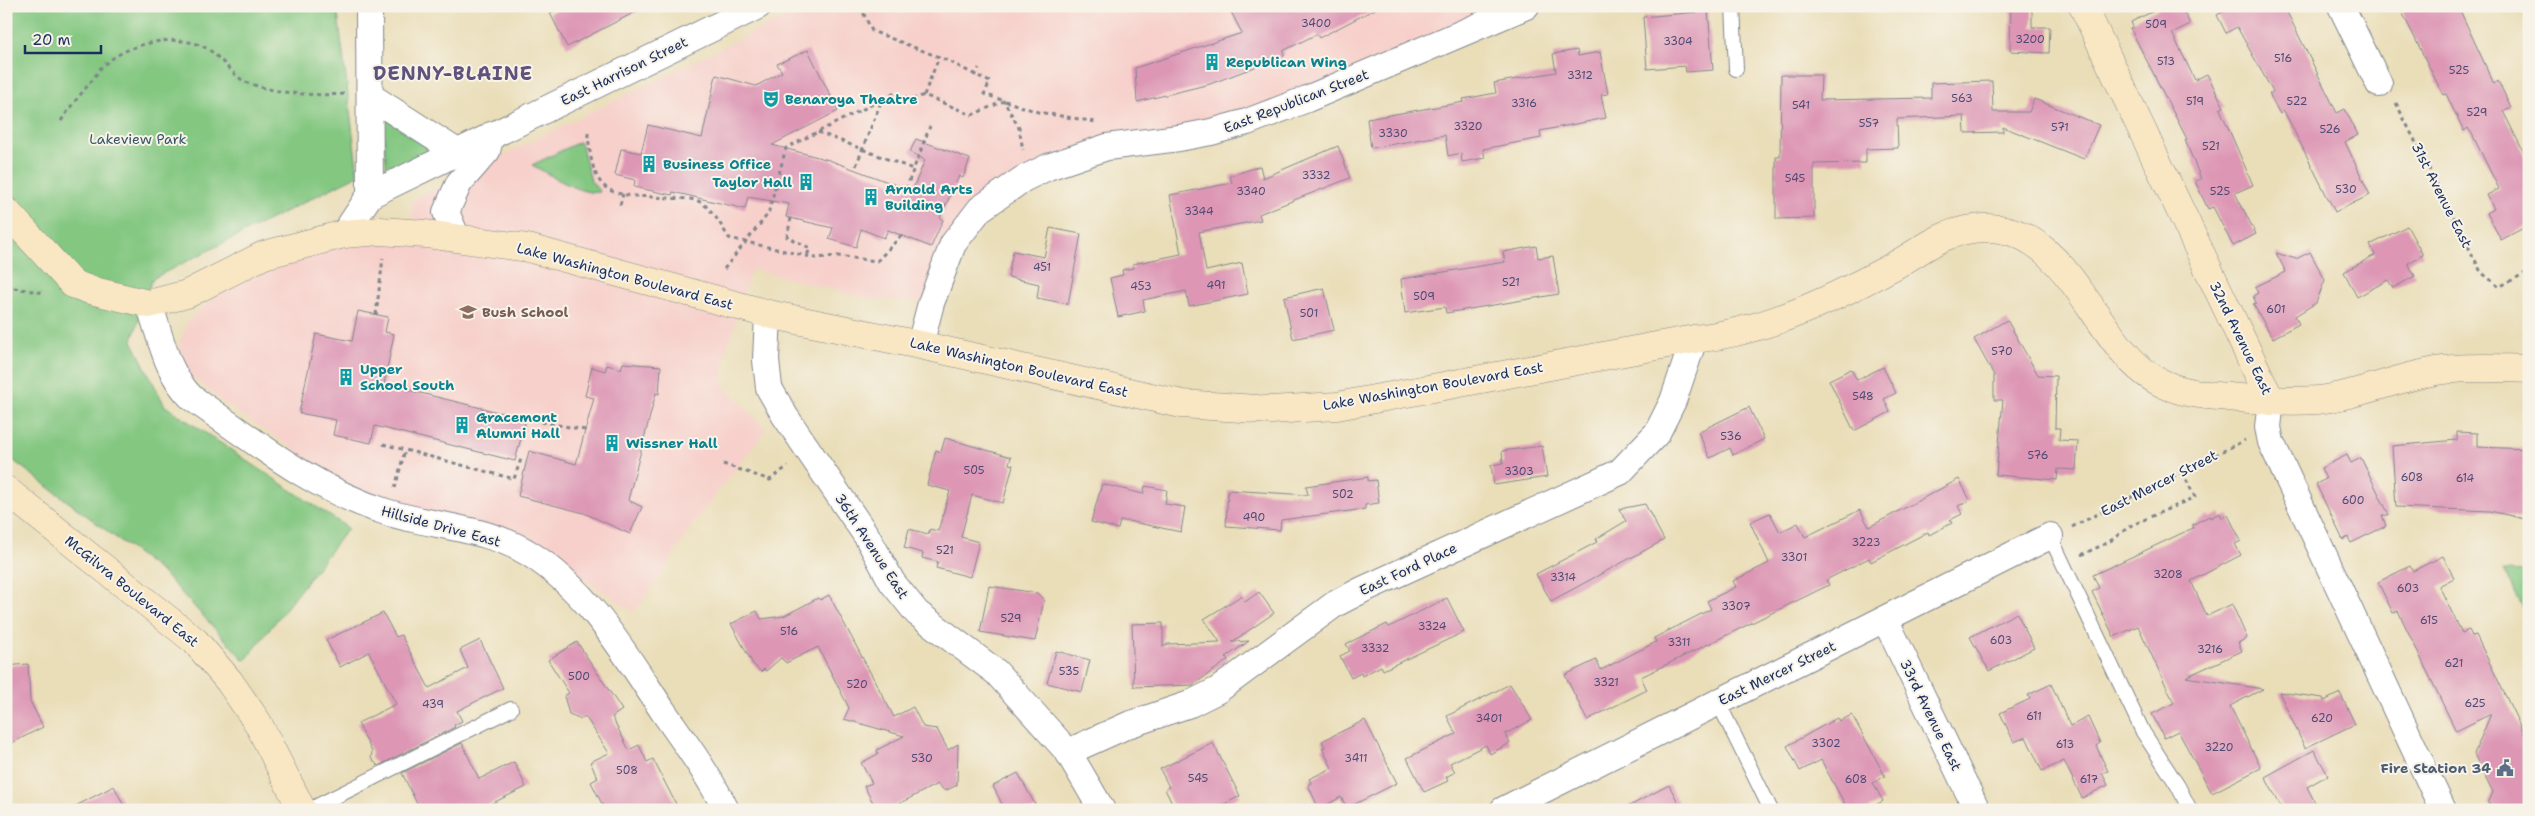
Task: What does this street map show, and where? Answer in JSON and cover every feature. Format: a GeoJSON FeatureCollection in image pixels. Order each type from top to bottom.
{"type":"FeatureCollection","features":[{"type":"Feature","properties":{"kind":"main road","name":"32nd Avenue East"},"geometry":{"type":"LineString","coordinates":[[2083,6],[2271,401]]}},
{"type":"Feature","properties":{"kind":"main road","name":"Lake Washington Boulevard East"},"geometry":{"type":"LineString","coordinates":[[6,211],[73,284],[149,304],[187,294],[264,255],[344,234],[380,231],[457,238],[528,248],[768,314],[920,344],[1182,404],[1276,410],[1337,406],[1740,332],[1798,313],[1892,267],[1928,243],[1959,231],[1985,228],[2010,231],[2054,258],[2129,357],[2156,380],[2188,393],[2271,401],[2318,400],[2452,369],[2529,369]]}},
{"type":"Feature","properties":{"kind":"main road","name":"McGilvra Boulevard East"},"geometry":{"type":"LineString","coordinates":[[6,490],[195,641],[229,681],[258,723],[302,810]]}},
{"type":"Feature","properties":{"kind":"street"},"geometry":{"type":"LineString","coordinates":[[370,6],[361,95],[370,195]]}},
{"type":"Feature","properties":{"kind":"street","name":"East Harrison Street"},"geometry":{"type":"LineString","coordinates":[[344,234],[370,195],[758,6]]}},
{"type":"Feature","properties":{"kind":"street","name":"East Republican Street"},"geometry":{"type":"LineString","coordinates":[[920,344],[953,244],[980,209],[1022,179],[1048,167],[1107,147],[1179,138],[1247,122],[1307,99],[1526,6]]}},
{"type":"Feature","properties":{"kind":"street"},"geometry":{"type":"LineString","coordinates":[[2341,6],[2386,91]]}},
{"type":"Feature","properties":{"kind":"street"},"geometry":{"type":"LineString","coordinates":[[361,95],[456,152]]}},
{"type":"Feature","properties":{"kind":"street"},"geometry":{"type":"LineString","coordinates":[[457,238],[446,212],[459,183],[487,151],[491,135]]}},
{"type":"Feature","properties":{"kind":"street","name":"Hillside Drive East"},"geometry":{"type":"LineString","coordinates":[[149,304],[171,372],[180,386],[192,398],[304,476],[341,496],[386,512],[471,531],[506,542],[529,553],[565,579],[607,628],[702,768],[726,810]]}},
{"type":"Feature","properties":{"kind":"street","name":"36th Avenue East"},"geometry":{"type":"LineString","coordinates":[[768,314],[766,360],[769,388],[785,416],[868,538],[892,582],[917,613],[996,672],[1068,752],[1102,810]]}},
{"type":"Feature","properties":{"kind":"street","name":"East Ford Place"},"geometry":{"type":"LineString","coordinates":[[1068,752],[1128,725],[1190,704],[1218,690],[1335,604],[1355,593],[1620,472],[1657,433],[1673,401],[1694,339]]}},
{"type":"Feature","properties":{"kind":"street","name":"32nd Avenue East"},"geometry":{"type":"LineString","coordinates":[[2271,401],[2268,427],[2271,442],[2443,810]]}},
{"type":"Feature","properties":{"kind":"street","name":"East Mercer Street"},"geometry":{"type":"LineString","coordinates":[[1503,810],[1547,800],[1718,702],[2059,532]]}},
{"type":"Feature","properties":{"kind":"street","name":"33rd Avenue East"},"geometry":{"type":"LineString","coordinates":[[1885,619],[1977,810]]}},
{"type":"Feature","properties":{"kind":"lane"},"geometry":{"type":"LineString","coordinates":[[1733,6],[1736,69]]}},
{"type":"Feature","properties":{"kind":"lane"},"geometry":{"type":"LineString","coordinates":[[2059,532],[2143,732],[2178,786],[2190,810]]}},
{"type":"Feature","properties":{"kind":"lane"},"geometry":{"type":"LineString","coordinates":[[1718,702],[1771,810]]}},
{"type":"Feature","properties":{"kind":"lane"},"geometry":{"type":"LineString","coordinates":[[309,810],[511,709]]}},
{"type":"Feature","properties":{"kind":"path"},"geometry":{"type":"LineString","coordinates":[[860,6],[872,31],[939,57],[974,76],[990,82],[984,94],[1038,112],[1104,124]]}},
{"type":"Feature","properties":{"kind":"path"},"geometry":{"type":"LineString","coordinates":[[61,121],[74,100],[105,64],[134,47],[154,42],[179,40],[205,47],[225,62],[244,82],[303,96],[361,95]]}},
{"type":"Feature","properties":{"kind":"path"},"geometry":{"type":"LineString","coordinates":[[924,95],[939,57]]}},
{"type":"Feature","properties":{"kind":"path"},"geometry":{"type":"LineString","coordinates":[[974,76],[979,68]]}},
{"type":"Feature","properties":{"kind":"path","name":"31st Avenue East"},"geometry":{"type":"LineString","coordinates":[[2386,91],[2481,272],[2499,287],[2529,272]]}},
{"type":"Feature","properties":{"kind":"path"},"geometry":{"type":"LineString","coordinates":[[724,269],[768,214],[786,148],[895,93],[911,100],[924,95],[972,115],[1004,101]]}},
{"type":"Feature","properties":{"kind":"path"},"geometry":{"type":"LineString","coordinates":[[856,166],[882,100]]}},
{"type":"Feature","properties":{"kind":"path"},"geometry":{"type":"LineString","coordinates":[[1004,101],[1019,128],[1023,150]]}},
{"type":"Feature","properties":{"kind":"path"},"geometry":{"type":"LineString","coordinates":[[906,189],[930,126]]}},
{"type":"Feature","properties":{"kind":"path"},"geometry":{"type":"LineString","coordinates":[[817,132],[913,169]]}},
{"type":"Feature","properties":{"kind":"path"},"geometry":{"type":"LineString","coordinates":[[588,133],[593,165],[600,183],[606,190],[623,194],[698,201],[713,214],[730,238],[815,258],[838,256],[876,260],[902,235]]}},
{"type":"Feature","properties":{"kind":"path"},"geometry":{"type":"LineString","coordinates":[[620,205],[623,194]]}},
{"type":"Feature","properties":{"kind":"path"},"geometry":{"type":"LineString","coordinates":[[791,218],[787,237],[810,248],[807,256]]}},
{"type":"Feature","properties":{"kind":"path"},"geometry":{"type":"LineString","coordinates":[[376,315],[383,257]]}},
{"type":"Feature","properties":{"kind":"path"},"geometry":{"type":"LineString","coordinates":[[6,290],[37,290],[52,296]]}},
{"type":"Feature","properties":{"kind":"path"},"geometry":{"type":"LineString","coordinates":[[526,419],[585,430]]}},
{"type":"Feature","properties":{"kind":"path","name":"East Mercer Street"},"geometry":{"type":"LineString","coordinates":[[2059,532],[2250,437]]}},
{"type":"Feature","properties":{"kind":"path"},"geometry":{"type":"LineString","coordinates":[[382,444],[514,479],[521,458]]}},
{"type":"Feature","properties":{"kind":"path"},"geometry":{"type":"LineString","coordinates":[[393,494],[405,450]]}},
{"type":"Feature","properties":{"kind":"path"},"geometry":{"type":"LineString","coordinates":[[723,464],[770,480],[793,463]]}},
{"type":"Feature","properties":{"kind":"path"},"geometry":{"type":"LineString","coordinates":[[2080,555],[2109,542],[2130,526],[2195,497],[2182,472]]}},
{"type":"Feature","properties":{"kind":"shaded area","name":"Bush School"},"geometry":{"type":"Polygon","coordinates":[[[807,6],[1526,6],[1307,99],[1137,142],[980,209],[931,303],[866,298],[751,269],[725,357],[722,384],[766,430],[692,525],[661,575],[634,612],[568,569],[378,501],[336,477],[225,404],[188,373],[179,345],[188,321],[221,291],[268,271],[332,249],[379,241],[414,242],[412,200],[807,6]]]}},
{"type":"Feature","properties":{"kind":"green space","name":"Lakeview Park"},"geometry":{"type":"Polygon","coordinates":[[[6,6],[337,6],[358,175],[152,279],[132,341],[165,406],[348,528],[245,661],[163,573],[6,455],[6,6]]]}},
{"type":"Feature","properties":{"kind":"green space"},"geometry":{"type":"Polygon","coordinates":[[[382,116],[434,152],[387,174],[382,116]]]}},
{"type":"Feature","properties":{"kind":"green space"},"geometry":{"type":"Polygon","coordinates":[[[579,142],[582,146],[591,181],[600,192],[584,191],[575,188],[532,165],[579,142]]]}},
{"type":"Feature","properties":{"kind":"green space"},"geometry":{"type":"Polygon","coordinates":[[[2503,571],[2529,572],[2529,607],[2524,609],[2503,571]]]}},
{"type":"Feature","properties":{"kind":"building"},"geometry":{"type":"Polygon","coordinates":[[[564,6],[647,6],[567,47],[550,13],[564,6]]]}},
{"type":"Feature","properties":{"kind":"building","name":"Republican Wing"},"geometry":{"type":"Polygon","coordinates":[[[1228,6],[1381,6],[1319,38],[1317,34],[1283,51],[1284,56],[1210,84],[1137,102],[1135,68],[1242,33],[1228,6]]]}},
{"type":"Feature","properties":{"kind":"building"},"geometry":{"type":"Polygon","coordinates":[[[2011,6],[2032,6],[2032,27],[2050,27],[2049,53],[2010,51],[2011,6]]]}},
{"type":"Feature","properties":{"kind":"building"},"geometry":{"type":"Polygon","coordinates":[[[2164,6],[2181,6],[2190,24],[2172,33],[2195,80],[2207,74],[2224,107],[2220,109],[2253,185],[2235,193],[2256,234],[2233,246],[2213,207],[2208,209],[2195,181],[2201,179],[2185,140],[2187,139],[2130,28],[2133,27],[2131,22],[2164,6]]]}},
{"type":"Feature","properties":{"kind":"building"},"geometry":{"type":"Polygon","coordinates":[[[2226,6],[2284,6],[2337,113],[2345,109],[2358,135],[2345,142],[2370,195],[2335,212],[2284,111],[2280,114],[2269,94],[2273,92],[2237,27],[2226,33],[2217,15],[2228,9],[2226,6]]]}},
{"type":"Feature","properties":{"kind":"building"},"geometry":{"type":"Polygon","coordinates":[[[2399,6],[2458,6],[2494,84],[2498,81],[2511,107],[2503,111],[2529,163],[2529,225],[2501,240],[2487,213],[2494,209],[2487,195],[2499,189],[2472,134],[2468,128],[2464,131],[2446,94],[2443,95],[2399,6]]]}},
{"type":"Feature","properties":{"kind":"building"},"geometry":{"type":"Polygon","coordinates":[[[1708,11],[1713,70],[1686,72],[1685,66],[1647,69],[1643,17],[1708,11]]]}},
{"type":"Feature","properties":{"kind":"building"},"geometry":{"type":"Polygon","coordinates":[[[808,50],[838,111],[772,145],[829,160],[912,191],[925,160],[910,152],[916,139],[970,159],[963,178],[959,176],[940,218],[943,220],[931,247],[888,230],[884,238],[861,229],[856,247],[829,239],[833,228],[786,217],[789,204],[748,197],[745,209],[673,192],[672,195],[634,187],[635,180],[615,175],[621,149],[641,153],[648,125],[702,138],[716,75],[756,86],[782,72],[777,64],[808,50]]]}},
{"type":"Feature","properties":{"kind":"building"},"geometry":{"type":"Polygon","coordinates":[[[1577,50],[1578,56],[1600,52],[1608,94],[1601,95],[1606,118],[1540,131],[1541,138],[1483,149],[1485,158],[1462,162],[1461,153],[1448,156],[1445,135],[1371,148],[1367,119],[1464,102],[1463,99],[1496,93],[1494,83],[1556,72],[1553,54],[1577,50]]]}},
{"type":"Feature","properties":{"kind":"building"},"geometry":{"type":"Polygon","coordinates":[[[1781,75],[1821,75],[1820,100],[1931,98],[1931,83],[1992,81],[1993,112],[2029,112],[2034,99],[2099,125],[2084,159],[2003,127],[2003,132],[1965,133],[1964,116],[1897,119],[1898,148],[1866,149],[1866,163],[1814,164],[1814,218],[1776,219],[1776,157],[1780,157],[1781,75]]]}},
{"type":"Feature","properties":{"kind":"building"},"geometry":{"type":"Polygon","coordinates":[[[1338,146],[1350,178],[1259,214],[1261,220],[1199,232],[1206,271],[1242,263],[1248,294],[1189,306],[1186,291],[1143,300],[1145,311],[1118,317],[1110,278],[1123,275],[1122,270],[1134,268],[1133,264],[1181,254],[1170,195],[1232,183],[1230,176],[1260,166],[1263,178],[1338,146]]]}},
{"type":"Feature","properties":{"kind":"building"},"geometry":{"type":"Polygon","coordinates":[[[2407,226],[2423,255],[2408,263],[2415,276],[2393,288],[2388,280],[2357,297],[2344,272],[2375,255],[2370,245],[2407,226]]]}},
{"type":"Feature","properties":{"kind":"building"},"geometry":{"type":"Polygon","coordinates":[[[1050,228],[1081,234],[1068,304],[1037,298],[1039,284],[1008,277],[1013,251],[1044,257],[1050,228]]]}},
{"type":"Feature","properties":{"kind":"building"},"geometry":{"type":"Polygon","coordinates":[[[1536,246],[1538,258],[1553,256],[1559,294],[1446,313],[1445,307],[1405,313],[1401,279],[1505,262],[1503,252],[1536,246]]]}},
{"type":"Feature","properties":{"kind":"building"},"geometry":{"type":"Polygon","coordinates":[[[2310,252],[2325,280],[2316,303],[2295,316],[2299,324],[2273,338],[2253,304],[2256,303],[2253,296],[2258,293],[2255,287],[2286,272],[2276,253],[2296,259],[2310,252]]]}},
{"type":"Feature","properties":{"kind":"building"},"geometry":{"type":"Polygon","coordinates":[[[1324,288],[1334,330],[1293,339],[1284,297],[1324,288]]]}},
{"type":"Feature","properties":{"kind":"building"},"geometry":{"type":"Polygon","coordinates":[[[358,311],[388,317],[385,332],[394,334],[384,384],[526,419],[515,461],[375,426],[371,443],[333,435],[336,420],[299,413],[316,334],[352,341],[358,311]]]}},
{"type":"Feature","properties":{"kind":"building"},"geometry":{"type":"Polygon","coordinates":[[[2007,320],[2038,375],[2056,376],[2055,428],[2060,428],[2059,440],[2078,441],[2076,470],[2058,469],[2057,480],[1996,475],[2003,400],[1994,400],[1994,375],[1974,339],[2007,320]]]}},
{"type":"Feature","properties":{"kind":"building","name":"Wissner Hall"},"geometry":{"type":"Polygon","coordinates":[[[623,363],[661,366],[659,394],[656,393],[628,500],[642,507],[630,534],[584,513],[518,496],[529,451],[576,464],[594,398],[585,396],[592,367],[605,371],[607,365],[621,369],[623,363]]]}},
{"type":"Feature","properties":{"kind":"building"},"geometry":{"type":"Polygon","coordinates":[[[1883,367],[1896,393],[1884,399],[1890,412],[1854,431],[1829,380],[1851,369],[1857,380],[1883,367]]]}},
{"type":"Feature","properties":{"kind":"building"},"geometry":{"type":"Polygon","coordinates":[[[1749,407],[1764,439],[1733,455],[1730,448],[1710,458],[1698,432],[1749,407]]]}},
{"type":"Feature","properties":{"kind":"building"},"geometry":{"type":"Polygon","coordinates":[[[2457,432],[2477,433],[2477,447],[2529,449],[2529,520],[2490,511],[2396,507],[2392,446],[2457,440],[2457,432]]]}},
{"type":"Feature","properties":{"kind":"building"},"geometry":{"type":"Polygon","coordinates":[[[945,438],[1011,457],[1009,464],[1013,465],[1003,503],[972,495],[961,537],[979,542],[970,577],[936,568],[938,562],[922,558],[923,553],[904,548],[909,529],[928,534],[930,529],[938,531],[950,491],[927,485],[936,450],[941,452],[945,438]]]}},
{"type":"Feature","properties":{"kind":"building"},"geometry":{"type":"Polygon","coordinates":[[[1542,446],[1547,477],[1494,485],[1491,465],[1503,463],[1502,451],[1542,446]]]}},
{"type":"Feature","properties":{"kind":"building"},"geometry":{"type":"Polygon","coordinates":[[[2347,455],[2351,463],[2361,458],[2389,515],[2382,515],[2386,526],[2351,543],[2348,537],[2343,540],[2316,484],[2326,479],[2321,468],[2347,455]]]}},
{"type":"Feature","properties":{"kind":"building"},"geometry":{"type":"Polygon","coordinates":[[[1368,477],[1368,481],[1376,480],[1379,503],[1365,505],[1365,509],[1281,520],[1280,530],[1226,526],[1228,490],[1308,495],[1306,486],[1368,477]]]}},
{"type":"Feature","properties":{"kind":"building"},"geometry":{"type":"Polygon","coordinates":[[[1959,479],[1970,500],[1958,506],[1962,514],[1950,520],[1952,523],[1929,535],[1928,532],[1871,562],[1869,558],[1826,580],[1829,585],[1641,677],[1647,690],[1587,720],[1565,675],[1596,660],[1601,670],[1656,642],[1654,638],[1711,609],[1707,601],[1736,587],[1733,581],[1769,563],[1750,522],[1770,513],[1780,532],[1798,523],[1805,537],[1860,510],[1869,527],[1959,479]]]}},
{"type":"Feature","properties":{"kind":"building"},"geometry":{"type":"Polygon","coordinates":[[[1102,484],[1143,494],[1145,486],[1167,490],[1165,504],[1185,507],[1181,532],[1128,521],[1120,521],[1118,529],[1091,522],[1102,484]]]}},
{"type":"Feature","properties":{"kind":"building"},"geometry":{"type":"Polygon","coordinates":[[[1645,504],[1664,540],[1551,601],[1536,574],[1597,542],[1596,539],[1626,521],[1619,509],[1645,504]]]}},
{"type":"Feature","properties":{"kind":"building"},"geometry":{"type":"Polygon","coordinates":[[[2220,513],[2222,518],[2228,515],[2241,541],[2235,544],[2241,555],[2191,581],[2207,616],[2232,604],[2247,638],[2238,643],[2242,651],[2186,677],[2263,689],[2230,706],[2261,768],[2212,793],[2178,731],[2164,738],[2152,714],[2174,703],[2138,626],[2114,637],[2092,592],[2099,588],[2093,575],[2193,528],[2192,525],[2209,516],[2210,518],[2220,513]]]}},
{"type":"Feature","properties":{"kind":"building"},"geometry":{"type":"Polygon","coordinates":[[[2443,556],[2454,578],[2439,586],[2462,633],[2469,630],[2472,636],[2476,635],[2524,734],[2529,732],[2529,800],[2520,805],[2522,810],[2503,810],[2488,804],[2493,792],[2474,754],[2491,714],[2456,731],[2398,611],[2393,613],[2378,582],[2410,566],[2413,571],[2443,556]]]}},
{"type":"Feature","properties":{"kind":"building"},"geometry":{"type":"Polygon","coordinates":[[[989,586],[1037,593],[1044,600],[1035,641],[980,632],[989,586]]]}},
{"type":"Feature","properties":{"kind":"building"},"geometry":{"type":"Polygon","coordinates":[[[1259,592],[1274,613],[1232,642],[1249,641],[1226,657],[1228,660],[1193,685],[1134,687],[1132,624],[1163,623],[1163,647],[1168,644],[1220,642],[1204,619],[1241,596],[1245,602],[1259,592]]]}},
{"type":"Feature","properties":{"kind":"building"},"geometry":{"type":"Polygon","coordinates":[[[829,595],[894,717],[913,707],[923,727],[937,729],[948,750],[958,744],[957,785],[945,791],[937,784],[887,810],[877,810],[864,786],[872,783],[861,763],[878,754],[877,750],[904,736],[844,719],[849,708],[818,647],[786,663],[781,658],[766,671],[764,669],[761,672],[753,664],[731,624],[757,611],[761,619],[784,616],[818,598],[820,600],[829,595]]]}},
{"type":"Feature","properties":{"kind":"building"},"geometry":{"type":"Polygon","coordinates":[[[1447,598],[1464,632],[1383,670],[1381,666],[1362,676],[1361,673],[1351,678],[1340,656],[1350,651],[1346,644],[1387,624],[1389,627],[1447,598]]]}},
{"type":"Feature","properties":{"kind":"building"},"geometry":{"type":"Polygon","coordinates":[[[383,613],[396,637],[401,635],[429,688],[468,668],[460,650],[480,640],[503,688],[457,711],[462,721],[454,725],[455,727],[378,766],[371,758],[372,752],[358,723],[396,704],[369,652],[340,667],[326,640],[383,613]]]}},
{"type":"Feature","properties":{"kind":"building"},"geometry":{"type":"Polygon","coordinates":[[[2017,613],[2034,648],[1989,671],[1970,637],[2017,613]]]}},
{"type":"Feature","properties":{"kind":"building"},"geometry":{"type":"Polygon","coordinates":[[[577,642],[622,710],[612,717],[629,750],[639,745],[647,762],[653,759],[679,810],[605,810],[591,782],[598,778],[590,762],[609,753],[585,716],[581,719],[569,714],[564,696],[569,693],[548,660],[577,642]]]}},
{"type":"Feature","properties":{"kind":"building"},"geometry":{"type":"Polygon","coordinates":[[[1056,651],[1090,660],[1082,692],[1047,683],[1056,651]]]}},
{"type":"Feature","properties":{"kind":"building"},"geometry":{"type":"Polygon","coordinates":[[[28,664],[30,701],[43,727],[6,746],[6,666],[28,664]]]}},
{"type":"Feature","properties":{"kind":"building"},"geometry":{"type":"Polygon","coordinates":[[[1510,684],[1532,720],[1505,734],[1510,743],[1490,754],[1486,745],[1450,763],[1455,772],[1446,777],[1448,781],[1424,792],[1407,758],[1456,734],[1447,716],[1510,684]]]}},
{"type":"Feature","properties":{"kind":"building"},"geometry":{"type":"Polygon","coordinates":[[[2051,684],[2070,726],[2088,717],[2100,743],[2096,746],[2108,771],[2102,773],[2108,785],[2082,798],[2064,761],[2042,771],[2026,737],[2014,742],[2000,713],[2030,699],[2028,695],[2051,684]]]}},
{"type":"Feature","properties":{"kind":"building"},"geometry":{"type":"Polygon","coordinates":[[[2279,692],[2323,698],[2324,701],[2340,693],[2355,724],[2305,748],[2279,692]]]}},
{"type":"Feature","properties":{"kind":"building"},"geometry":{"type":"Polygon","coordinates":[[[1852,715],[1885,776],[1873,783],[1883,801],[1867,810],[1848,810],[1821,760],[1800,771],[1787,746],[1837,718],[1839,721],[1852,715]]]}},
{"type":"Feature","properties":{"kind":"building"},"geometry":{"type":"Polygon","coordinates":[[[1365,720],[1397,783],[1347,808],[1341,797],[1319,809],[1308,785],[1311,783],[1309,779],[1332,768],[1322,748],[1325,747],[1322,741],[1365,720]]]}},
{"type":"Feature","properties":{"kind":"building"},"geometry":{"type":"Polygon","coordinates":[[[462,743],[479,779],[514,762],[526,787],[478,810],[420,810],[402,773],[462,743]]]}},
{"type":"Feature","properties":{"kind":"building"},"geometry":{"type":"Polygon","coordinates":[[[1213,743],[1240,796],[1213,810],[1175,810],[1165,789],[1169,787],[1160,769],[1213,743]]]}},
{"type":"Feature","properties":{"kind":"building"},"geometry":{"type":"Polygon","coordinates":[[[2314,750],[2328,775],[2307,787],[2319,810],[2283,810],[2265,777],[2314,750]]]}},
{"type":"Feature","properties":{"kind":"building"},"geometry":{"type":"Polygon","coordinates":[[[1018,773],[1038,810],[1005,810],[993,786],[1018,773]]]}},
{"type":"Feature","properties":{"kind":"building"},"geometry":{"type":"Polygon","coordinates":[[[1669,785],[1682,810],[1622,810],[1669,785]]]}},
{"type":"Feature","properties":{"kind":"building"},"geometry":{"type":"Polygon","coordinates":[[[114,786],[126,810],[68,810],[114,786]]]}},
{"type":"Feature","properties":{"kind":"place","name":"Republican Wing"},"geometry":{"type":"Point","coordinates":[1212,62]}},
{"type":"Feature","properties":{"kind":"place","name":"Benaroya Theatre"},"geometry":{"type":"Point","coordinates":[771,99]}},
{"type":"Feature","properties":{"kind":"place","name":"Business Office"},"geometry":{"type":"Point","coordinates":[649,164]}},
{"type":"Feature","properties":{"kind":"place","name":"Taylor Hall"},"geometry":{"type":"Point","coordinates":[806,182]}},
{"type":"Feature","properties":{"kind":"place","name":"Arnold Arts Building"},"geometry":{"type":"Point","coordinates":[871,197]}},
{"type":"Feature","properties":{"kind":"place","name":"Bush School"},"geometry":{"type":"Point","coordinates":[468,312]}},
{"type":"Feature","properties":{"kind":"place","name":"Upper School South"},"geometry":{"type":"Point","coordinates":[346,377]}},
{"type":"Feature","properties":{"kind":"place","name":"Gracemont Alumni Hall"},"geometry":{"type":"Point","coordinates":[462,425]}},
{"type":"Feature","properties":{"kind":"place","name":"Wissner Hall"},"geometry":{"type":"Point","coordinates":[612,443]}},
{"type":"Feature","properties":{"kind":"place","name":"Fire Station 34"},"geometry":{"type":"Point","coordinates":[2505,768]}},
{"type":"Feature","properties":{"kind":"district","name":"DENNY-BLAINE"},"geometry":{"type":"Point","coordinates":[453,73]}}]}
